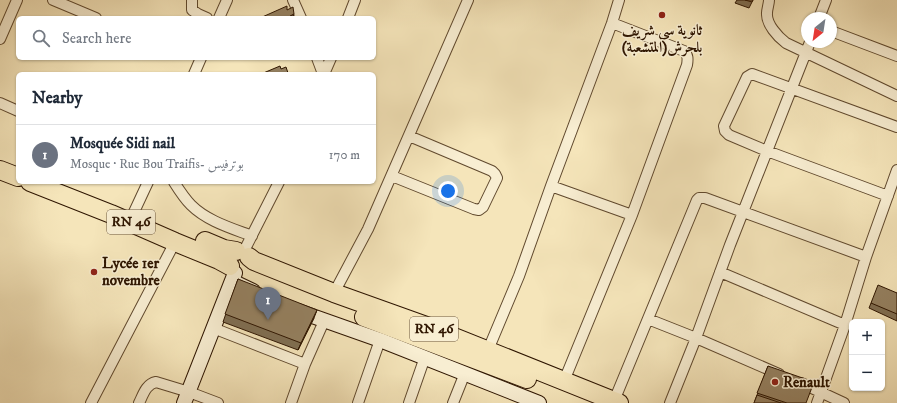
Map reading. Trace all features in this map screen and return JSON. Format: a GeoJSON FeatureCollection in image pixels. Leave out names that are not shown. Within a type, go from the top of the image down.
{"type":"FeatureCollection","features":[{"type":"Feature","properties":{"kind":"highway"},"geometry":{"type":"LineString","coordinates":[[0,160],[16,165]]}},
{"type":"Feature","properties":{"kind":"highway"},"geometry":{"type":"LineString","coordinates":[[0,170],[16,176]]}},
{"type":"Feature","properties":{"kind":"highway","name":"RN 46"},"geometry":{"type":"LineString","coordinates":[[35,184],[111,214],[219,260],[254,261],[334,293],[429,327],[616,402]]}},
{"type":"Feature","properties":{"kind":"highway","name":"RN 46"},"geometry":{"type":"LineString","coordinates":[[64,184],[224,249],[240,261],[590,403]]}},
{"type":"Feature","properties":{"kind":"street"},"geometry":{"type":"LineString","coordinates":[[0,39],[17,0]]}},
{"type":"Feature","properties":{"kind":"street"},"geometry":{"type":"LineString","coordinates":[[52,0],[91,16]]}},
{"type":"Feature","properties":{"kind":"street"},"geometry":{"type":"LineString","coordinates":[[192,0],[192,10],[202,16]]}},
{"type":"Feature","properties":{"kind":"street"},"geometry":{"type":"LineString","coordinates":[[220,16],[227,0]]}},
{"type":"Feature","properties":{"kind":"street"},"geometry":{"type":"LineString","coordinates":[[293,0],[299,16]]}},
{"type":"Feature","properties":{"kind":"street"},"geometry":{"type":"LineString","coordinates":[[349,16],[355,0]]}},
{"type":"Feature","properties":{"kind":"street"},"geometry":{"type":"LineString","coordinates":[[334,293],[368,229],[468,0]]}},
{"type":"Feature","properties":{"kind":"street"},"geometry":{"type":"LineString","coordinates":[[488,350],[519,276],[612,23],[619,0]]}},
{"type":"Feature","properties":{"kind":"street"},"geometry":{"type":"LineString","coordinates":[[769,0],[766,15],[778,37],[786,43],[806,53],[897,96]]}},
{"type":"Feature","properties":{"kind":"street"},"geometry":{"type":"LineString","coordinates":[[821,12],[826,0]]}},
{"type":"Feature","properties":{"kind":"street"},"geometry":{"type":"LineString","coordinates":[[564,381],[632,215],[688,64],[687,54],[679,48],[612,23]]}},
{"type":"Feature","properties":{"kind":"street"},"geometry":{"type":"LineString","coordinates":[[837,33],[897,56]]}},
{"type":"Feature","properties":{"kind":"street"},"geometry":{"type":"LineString","coordinates":[[670,403],[808,48]]}},
{"type":"Feature","properties":{"kind":"street"},"geometry":{"type":"LineString","coordinates":[[195,72],[198,60]]}},
{"type":"Feature","properties":{"kind":"street"},"geometry":{"type":"LineString","coordinates":[[318,60],[323,72]]}},
{"type":"Feature","properties":{"kind":"street"},"geometry":{"type":"LineString","coordinates":[[325,72],[330,60]]}},
{"type":"Feature","properties":{"kind":"street"},"geometry":{"type":"LineString","coordinates":[[888,196],[729,135],[725,131],[724,126],[746,81],[752,74],[897,127]]}},
{"type":"Feature","properties":{"kind":"street"},"geometry":{"type":"LineString","coordinates":[[0,103],[16,110]]}},
{"type":"Feature","properties":{"kind":"street"},"geometry":{"type":"LineString","coordinates":[[392,176],[479,210],[483,208],[496,178],[492,171],[409,136]]}},
{"type":"Feature","properties":{"kind":"street"},"geometry":{"type":"LineString","coordinates":[[817,403],[897,170]]}},
{"type":"Feature","properties":{"kind":"street"},"geometry":{"type":"LineString","coordinates":[[134,212],[147,184]]}},
{"type":"Feature","properties":{"kind":"street"},"geometry":{"type":"LineString","coordinates":[[175,184],[191,205],[204,216],[217,222],[240,261],[264,297]]}},
{"type":"Feature","properties":{"kind":"street"},"geometry":{"type":"LineString","coordinates":[[186,397],[240,261],[276,184]]}},
{"type":"Feature","properties":{"kind":"street"},"geometry":{"type":"LineString","coordinates":[[551,186],[632,215]]}},
{"type":"Feature","properties":{"kind":"street"},"geometry":{"type":"LineString","coordinates":[[616,402],[648,319],[699,198],[705,198],[866,257]]}},
{"type":"Feature","properties":{"kind":"street"},"geometry":{"type":"LineString","coordinates":[[91,403],[175,242]]}},
{"type":"Feature","properties":{"kind":"street"},"geometry":{"type":"LineString","coordinates":[[720,272],[845,325]]}},
{"type":"Feature","properties":{"kind":"street"},"geometry":{"type":"LineString","coordinates":[[285,305],[324,321],[425,357],[539,403]]}},
{"type":"Feature","properties":{"kind":"street"},"geometry":{"type":"LineString","coordinates":[[648,319],[790,378],[844,403]]}},
{"type":"Feature","properties":{"kind":"street"},"geometry":{"type":"LineString","coordinates":[[291,403],[305,364],[324,321]]}},
{"type":"Feature","properties":{"kind":"street"},"geometry":{"type":"LineString","coordinates":[[213,328],[305,364]]}},
{"type":"Feature","properties":{"kind":"street"},"geometry":{"type":"LineString","coordinates":[[358,403],[380,340]]}},
{"type":"Feature","properties":{"kind":"street"},"geometry":{"type":"LineString","coordinates":[[409,403],[425,357]]}},
{"type":"Feature","properties":{"kind":"street"},"geometry":{"type":"LineString","coordinates":[[453,403],[465,373]]}},
{"type":"Feature","properties":{"kind":"street"},"geometry":{"type":"LineString","coordinates":[[139,403],[148,385],[156,382],[186,397],[218,403]]}},
{"type":"Feature","properties":{"kind":"building"},"geometry":{"type":"Polygon","coordinates":[[[287,6],[287,10],[293,7],[294,14],[290,16],[264,16],[287,6]]]}},
{"type":"Feature","properties":{"kind":"building"},"geometry":{"type":"Polygon","coordinates":[[[280,66],[281,69],[286,67],[288,72],[266,72],[280,66]]]}},
{"type":"Feature","properties":{"kind":"building"},"geometry":{"type":"Polygon","coordinates":[[[238,279],[317,310],[301,343],[225,314],[238,279]]]}},
{"type":"Feature","properties":{"kind":"building"},"geometry":{"type":"Polygon","coordinates":[[[878,285],[897,293],[897,314],[871,303],[878,285]]]}},
{"type":"Feature","properties":{"kind":"building","name":"Renault"},"geometry":{"type":"Polygon","coordinates":[[[768,366],[814,382],[806,403],[787,403],[757,393],[768,366]]]}},
{"type":"Feature","properties":{"kind":"building"},"geometry":{"type":"Polygon","coordinates":[[[757,395],[781,403],[754,403],[757,395]]]}},
{"type":"Feature","properties":{"kind":"place","name":"ثانوية سي شريف بلحرش(المتشعبة)"},"geometry":{"type":"Point","coordinates":[662,15]}},
{"type":"Feature","properties":{"kind":"place","name":"Lycée 1er novembre"},"geometry":{"type":"Point","coordinates":[94,272]}},
{"type":"Feature","properties":{"kind":"place","name":"Mosquée Sidi nail"},"geometry":{"type":"Point","coordinates":[268,320]}},
{"type":"Feature","properties":{"kind":"place","name":"Renault"},"geometry":{"type":"Point","coordinates":[775,382]}}]}
